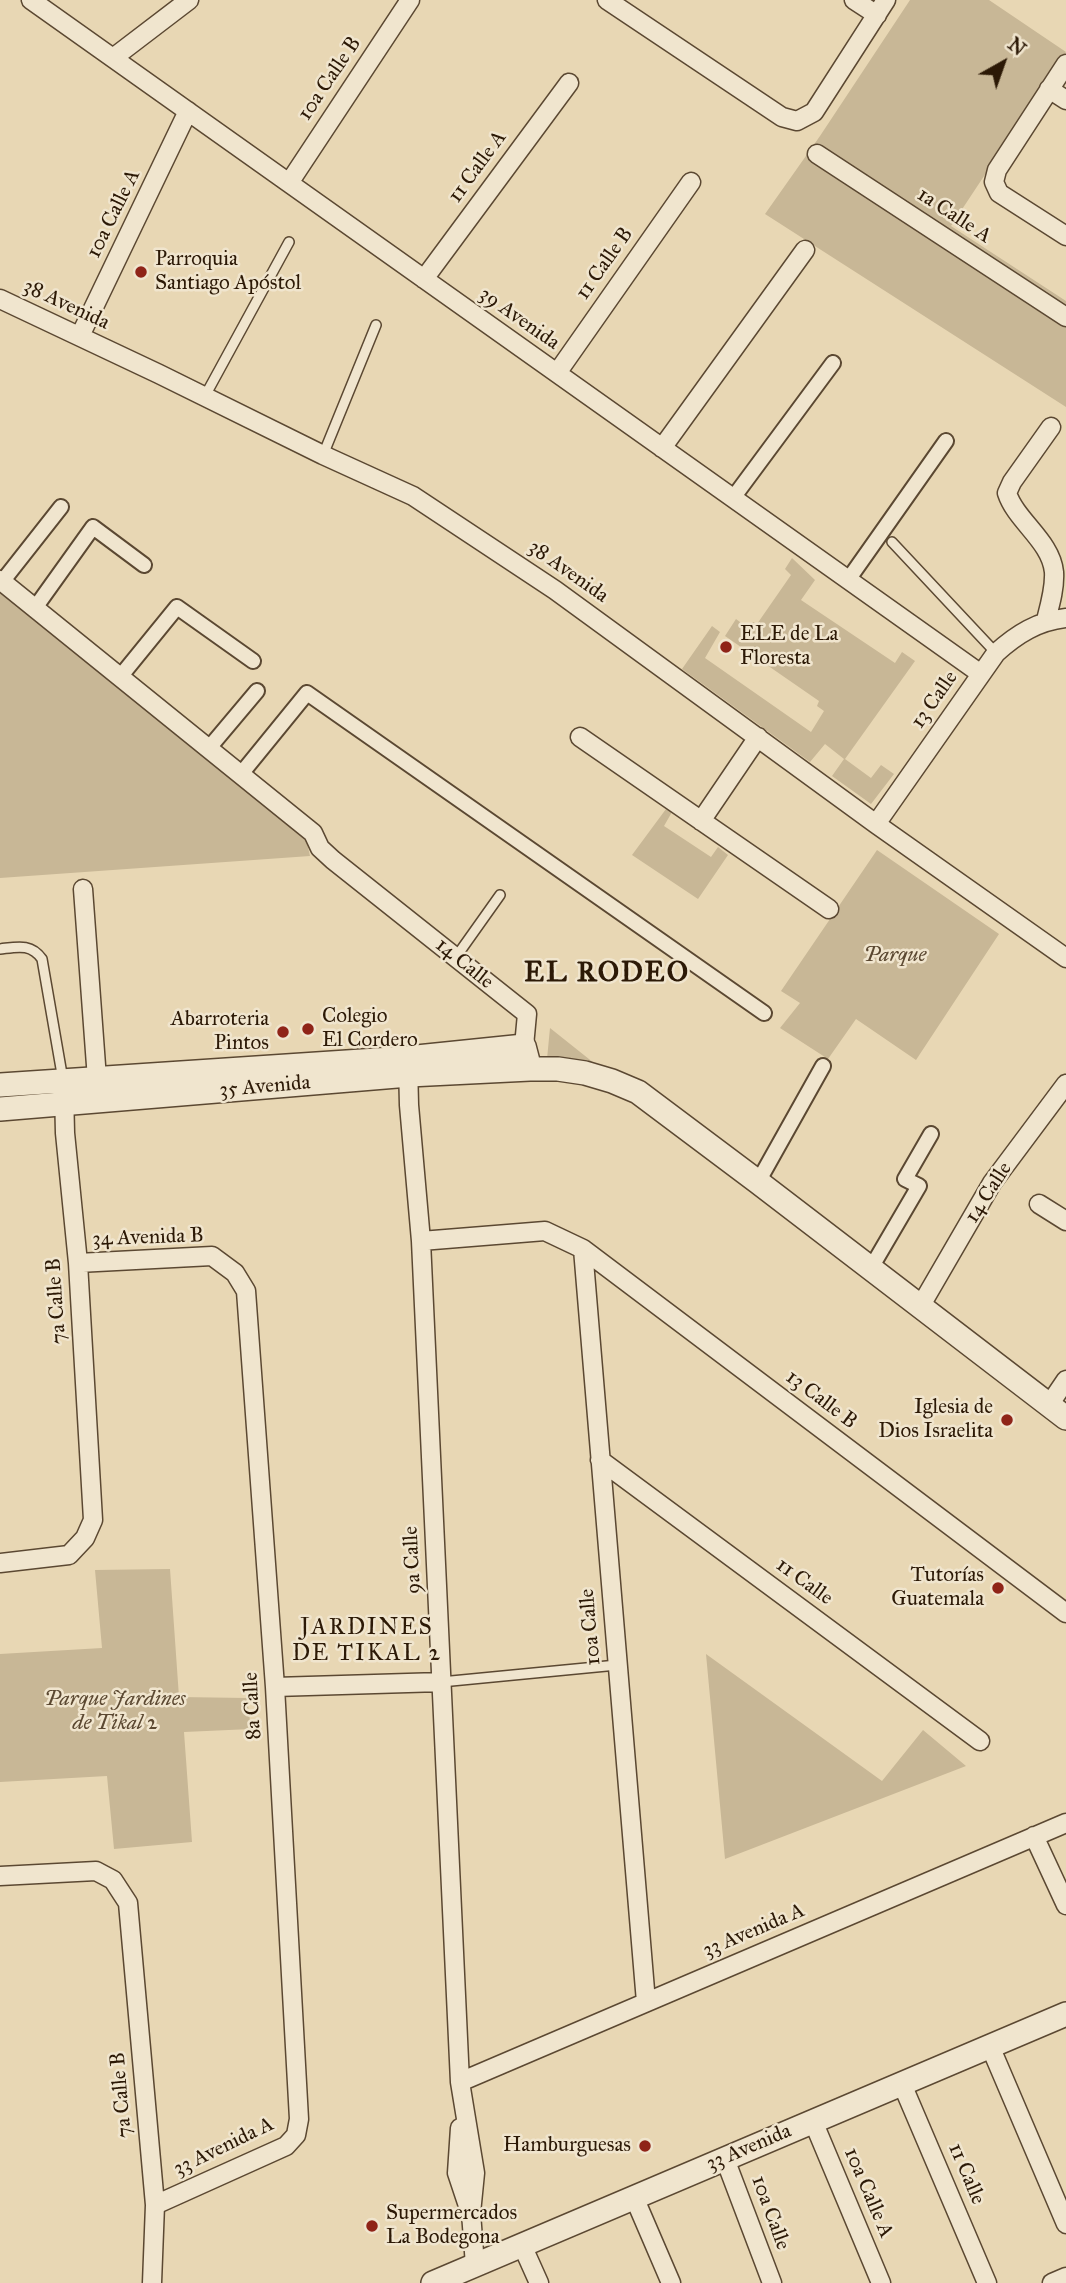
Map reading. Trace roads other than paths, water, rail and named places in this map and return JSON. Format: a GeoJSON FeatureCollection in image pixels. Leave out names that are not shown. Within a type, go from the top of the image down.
{"type":"FeatureCollection","features":[{"type":"Feature","properties":{"kind":"street","name":"39 Avenida"},"geometry":{"type":"LineString","coordinates":[[31,0],[981,674]]}},
{"type":"Feature","properties":{"kind":"street"},"geometry":{"type":"LineString","coordinates":[[113,58],[189,0]]}},
{"type":"Feature","properties":{"kind":"street","name":"10a Calle B"},"geometry":{"type":"LineString","coordinates":[[289,183],[410,0]]}},
{"type":"Feature","properties":{"kind":"street"},"geometry":{"type":"LineString","coordinates":[[607,0],[782,117],[797,121],[814,112],[881,7],[854,0]]}},
{"type":"Feature","properties":{"kind":"street"},"geometry":{"type":"LineString","coordinates":[[1066,64],[997,170],[994,182],[999,193],[1066,236]]}},
{"type":"Feature","properties":{"kind":"street","name":"11 Calle A"},"geometry":{"type":"LineString","coordinates":[[424,279],[569,83]]}},
{"type":"Feature","properties":{"kind":"street"},"geometry":{"type":"LineString","coordinates":[[1049,89],[1066,100]]}},
{"type":"Feature","properties":{"kind":"street","name":"10a Calle A"},"geometry":{"type":"LineString","coordinates":[[80,337],[188,111]]}},
{"type":"Feature","properties":{"kind":"street","name":"1a Calle A"},"geometry":{"type":"LineString","coordinates":[[817,154],[1066,317]]}},
{"type":"Feature","properties":{"kind":"street","name":"11 Calle B"},"geometry":{"type":"LineString","coordinates":[[557,373],[691,181]]}},
{"type":"Feature","properties":{"kind":"street"},"geometry":{"type":"LineString","coordinates":[[662,447],[805,250]]}},
{"type":"Feature","properties":{"kind":"street","name":"38 Avenida"},"geometry":{"type":"LineString","coordinates":[[0,299],[413,496],[555,590],[876,824],[1066,958]]}},
{"type":"Feature","properties":{"kind":"street"},"geometry":{"type":"LineString","coordinates":[[733,498],[833,363]]}},
{"type":"Feature","properties":{"kind":"street"},"geometry":{"type":"LineString","coordinates":[[1051,427],[1007,493],[1010,504],[1046,550],[1054,569],[1046,620],[1066,618]]}},
{"type":"Feature","properties":{"kind":"street"},"geometry":{"type":"LineString","coordinates":[[848,580],[946,441]]}},
{"type":"Feature","properties":{"kind":"street"},"geometry":{"type":"LineString","coordinates":[[1,581],[61,507]]}},
{"type":"Feature","properties":{"kind":"street"},"geometry":{"type":"LineString","coordinates":[[35,608],[93,527],[144,565]]}},
{"type":"Feature","properties":{"kind":"street","name":"14 Calle"},"geometry":{"type":"LineString","coordinates":[[1,581],[313,833],[320,848],[333,860],[527,1014],[524,1046],[530,1069]]}},
{"type":"Feature","properties":{"kind":"street"},"geometry":{"type":"LineString","coordinates":[[120,677],[177,607],[253,661]]}},
{"type":"Feature","properties":{"kind":"street","name":"13 Calle"},"geometry":{"type":"LineString","coordinates":[[876,824],[996,653],[1014,636],[1046,620]]}},
{"type":"Feature","properties":{"kind":"street"},"geometry":{"type":"LineString","coordinates":[[209,748],[257,691]]}},
{"type":"Feature","properties":{"kind":"street"},"geometry":{"type":"LineString","coordinates":[[241,774],[306,692],[764,1013]]}},
{"type":"Feature","properties":{"kind":"street"},"geometry":{"type":"LineString","coordinates":[[580,737],[828,909]]}},
{"type":"Feature","properties":{"kind":"street"},"geometry":{"type":"LineString","coordinates":[[701,821],[758,737]]}},
{"type":"Feature","properties":{"kind":"street"},"geometry":{"type":"LineString","coordinates":[[83,889],[97,1079]]}},
{"type":"Feature","properties":{"kind":"street","name":"35 Avenida"},"geometry":{"type":"LineString","coordinates":[[0,1109],[408,1067],[524,1046]]}},
{"type":"Feature","properties":{"kind":"street"},"geometry":{"type":"LineString","coordinates":[[758,1182],[823,1066]]}},
{"type":"Feature","properties":{"kind":"street","name":"35 Avenida"},"geometry":{"type":"LineString","coordinates":[[0,1086],[63,1080],[408,1067],[530,1069]]}},
{"type":"Feature","properties":{"kind":"street","name":"9a Calle"},"geometry":{"type":"LineString","coordinates":[[408,1067],[422,1241],[460,2082],[475,2173],[471,2213],[475,2265]]}},
{"type":"Feature","properties":{"kind":"street"},"geometry":{"type":"LineString","coordinates":[[530,1069],[585,1073],[638,1092],[1057,1412],[1066,1380]]}},
{"type":"Feature","properties":{"kind":"street","name":"7a Calle B"},"geometry":{"type":"LineString","coordinates":[[0,1563],[69,1555],[85,1538],[93,1520],[78,1263],[65,1133],[63,1080]]}},
{"type":"Feature","properties":{"kind":"street","name":"14 Calle"},"geometry":{"type":"LineString","coordinates":[[920,1307],[992,1183],[1066,1084]]}},
{"type":"Feature","properties":{"kind":"street"},"geometry":{"type":"LineString","coordinates":[[871,1268],[919,1186],[905,1179],[932,1134]]}},
{"type":"Feature","properties":{"kind":"street"},"geometry":{"type":"LineString","coordinates":[[1039,1204],[1066,1221]]}},
{"type":"Feature","properties":{"kind":"street","name":"13 Calle B"},"geometry":{"type":"LineString","coordinates":[[422,1241],[545,1231],[583,1249],[1066,1613]]}},
{"type":"Feature","properties":{"kind":"street","name":"10a Calle"},"geometry":{"type":"LineString","coordinates":[[583,1249],[646,2002]]}},
{"type":"Feature","properties":{"kind":"street","name":"34 Avenida B"},"geometry":{"type":"LineString","coordinates":[[78,1263],[212,1256],[235,1273],[246,1290]]}},
{"type":"Feature","properties":{"kind":"street","name":"8a Calle"},"geometry":{"type":"LineString","coordinates":[[246,1290],[275,1687],[299,2119]]}},
{"type":"Feature","properties":{"kind":"street","name":"11 Calle"},"geometry":{"type":"LineString","coordinates":[[600,1460],[980,1741]]}},
{"type":"Feature","properties":{"kind":"street"},"geometry":{"type":"LineString","coordinates":[[275,1687],[441,1682]]}},
{"type":"Feature","properties":{"kind":"street","name":"33 Avenida A"},"geometry":{"type":"LineString","coordinates":[[460,2082],[1066,1823]]}},
{"type":"Feature","properties":{"kind":"street"},"geometry":{"type":"LineString","coordinates":[[1034,1836],[1066,1905]]}},
{"type":"Feature","properties":{"kind":"street","name":"7a Calle B"},"geometry":{"type":"LineString","coordinates":[[0,1876],[96,1871],[113,1880],[128,1903],[155,2205],[152,2283]]}},
{"type":"Feature","properties":{"kind":"street","name":"33 Avenida"},"geometry":{"type":"LineString","coordinates":[[446,2281],[475,2265],[1066,2014]]}},
{"type":"Feature","properties":{"kind":"street"},"geometry":{"type":"LineString","coordinates":[[990,2046],[1066,2224]]}},
{"type":"Feature","properties":{"kind":"street","name":"11 Calle"},"geometry":{"type":"LineString","coordinates":[[902,2084],[987,2283]]}},
{"type":"Feature","properties":{"kind":"street","name":"33 Avenida A"},"geometry":{"type":"LineString","coordinates":[[155,2205],[286,2146],[296,2135],[299,2119]]}},
{"type":"Feature","properties":{"kind":"street","name":"10a Calle A"},"geometry":{"type":"LineString","coordinates":[[813,2121],[881,2283]]}},
{"type":"Feature","properties":{"kind":"street","name":"10a Calle"},"geometry":{"type":"LineString","coordinates":[[725,2159],[772,2283]]}},
{"type":"Feature","properties":{"kind":"street"},"geometry":{"type":"LineString","coordinates":[[634,2197],[671,2283]]}},
{"type":"Feature","properties":{"kind":"street"},"geometry":{"type":"LineString","coordinates":[[522,2245],[539,2283]]}},
{"type":"Feature","properties":{"kind":"street"},"geometry":{"type":"LineString","coordinates":[[1052,2283],[1066,2277]]}},
{"type":"Feature","properties":{"kind":"lane"},"geometry":{"type":"LineString","coordinates":[[205,396],[289,242]]}},
{"type":"Feature","properties":{"kind":"lane"},"geometry":{"type":"LineString","coordinates":[[323,455],[376,324]]}},
{"type":"Feature","properties":{"kind":"lane"},"geometry":{"type":"LineString","coordinates":[[892,542],[996,653]]}},
{"type":"Feature","properties":{"kind":"lane"},"geometry":{"type":"LineString","coordinates":[[456,957],[500,895]]}},
{"type":"Feature","properties":{"kind":"lane"},"geometry":{"type":"LineString","coordinates":[[0,949],[25,946],[35,950],[41,959],[63,1080]]}},
{"type":"Feature","properties":{"kind":"lane"},"geometry":{"type":"LineString","coordinates":[[441,1682],[617,1665]]}},
{"type":"Feature","properties":{"kind":"place","name":"Parroquia Santiago Apóstol"},"geometry":{"type":"Point","coordinates":[141,272]}},
{"type":"Feature","properties":{"kind":"place","name":"ELE de La Floresta"},"geometry":{"type":"Point","coordinates":[726,647]}},
{"type":"Feature","properties":{"kind":"place","name":"Colegio El Cordero"},"geometry":{"type":"Point","coordinates":[308,1029]}},
{"type":"Feature","properties":{"kind":"place","name":"Abarroteria Pintos"},"geometry":{"type":"Point","coordinates":[283,1032]}},
{"type":"Feature","properties":{"kind":"place","name":"Iglesia de Dios Israelita"},"geometry":{"type":"Point","coordinates":[1007,1420]}},
{"type":"Feature","properties":{"kind":"place","name":"Tutorías Guatemala"},"geometry":{"type":"Point","coordinates":[998,1588]}},
{"type":"Feature","properties":{"kind":"place","name":"Hamburguesas"},"geometry":{"type":"Point","coordinates":[645,2146]}},
{"type":"Feature","properties":{"kind":"place","name":"Supermercados La Bodegona"},"geometry":{"type":"Point","coordinates":[372,2226]}},
{"type":"Feature","properties":{"kind":"district","name":"EL RODEO"},"geometry":{"type":"Point","coordinates":[607,974]}},
{"type":"Feature","properties":{"kind":"district","name":"JARDINES DE TIKAL 2"},"geometry":{"type":"Point","coordinates":[367,1641]}},
{"type":"Feature","properties":{"kind":"park label","name":"Parque"},"geometry":{"type":"Point","coordinates":[895,956]}},
{"type":"Feature","properties":{"kind":"park label","name":"Parque Jardines de Tikal 2"},"geometry":{"type":"Point","coordinates":[115,1712]}}]}
